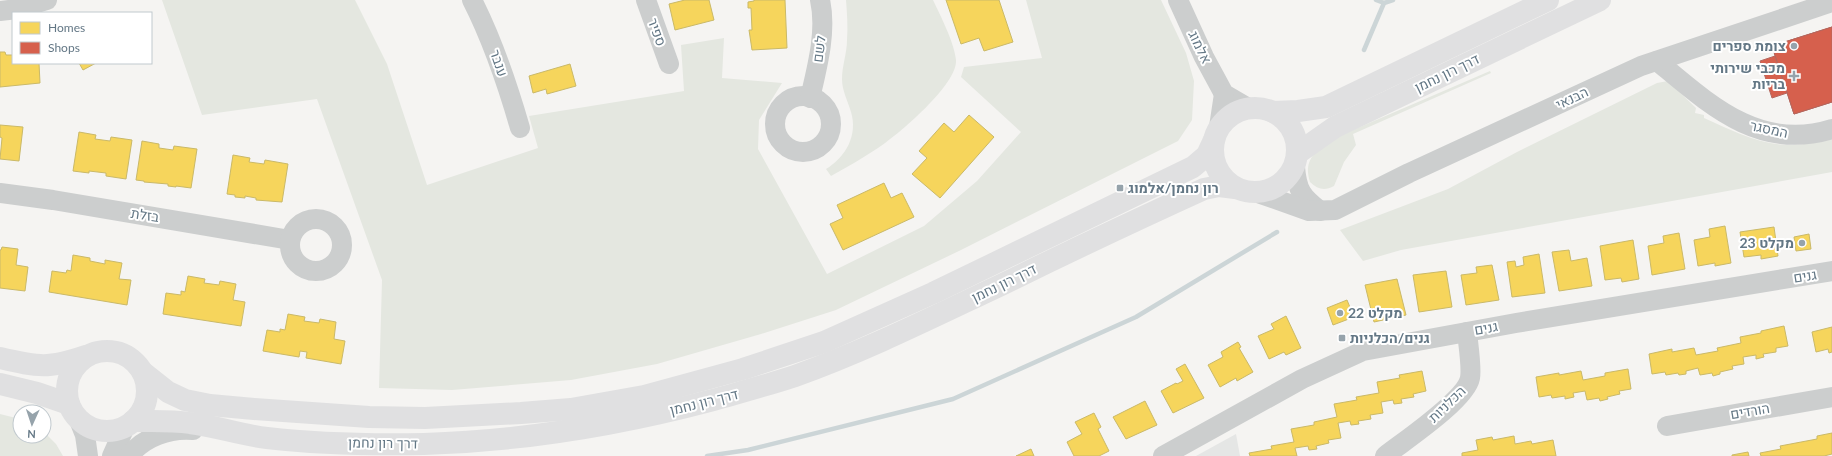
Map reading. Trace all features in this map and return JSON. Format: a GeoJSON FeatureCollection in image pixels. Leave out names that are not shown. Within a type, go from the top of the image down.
{"type":"FeatureCollection","features":[{"type":"Feature","properties":{"kind":"main road","name":"דרך רון נחמן"},"geometry":{"type":"LineString","coordinates":[[1273,112],[1298,111],[1326,107],[1548,0]]}},
{"type":"Feature","properties":{"kind":"main road","name":"דרך רון נחמן"},"geometry":{"type":"LineString","coordinates":[[1296,160],[1335,127],[1600,0]]}},
{"type":"Feature","properties":{"kind":"main road"},"geometry":{"type":"LineString","coordinates":[[1248,108],[1260,108],[1273,112],[1284,119],[1292,128],[1297,140],[1296,160],[1288,177],[1280,185],[1269,191],[1258,193],[1246,192],[1235,188],[1227,182],[1216,167],[1212,149],[1217,134],[1235,112],[1248,108]]}},
{"type":"Feature","properties":{"kind":"main road","name":"דרך רון נחמן"},"geometry":{"type":"LineString","coordinates":[[144,373],[168,392],[185,400],[210,405],[369,417],[425,418],[521,413],[571,409],[644,396],[786,356],[870,322],[1193,167],[1207,155],[1217,134]]}},
{"type":"Feature","properties":{"kind":"main road","name":"דרך רון נחמן"},"geometry":{"type":"LineString","coordinates":[[129,424],[159,421],[192,423],[228,432],[266,438],[331,442],[425,444],[481,441],[582,429],[665,412],[750,390],[793,377],[832,362],[942,313],[1105,234],[1204,189],[1219,186],[1235,188]]}},
{"type":"Feature","properties":{"kind":"main road"},"geometry":{"type":"LineString","coordinates":[[0,358],[32,366],[46,366],[66,363],[98,351],[112,350],[125,354],[136,362],[144,373],[147,383],[147,399],[141,414],[129,424],[113,431],[101,430],[89,427],[74,412],[37,393],[0,384]]}},
{"type":"Feature","properties":{"kind":"main road"},"geometry":{"type":"LineString","coordinates":[[74,412],[67,390],[68,380],[72,371],[86,356]]}},
{"type":"Feature","properties":{"kind":"street"},"geometry":{"type":"LineString","coordinates":[[0,11],[17,9],[47,0]]}},
{"type":"Feature","properties":{"kind":"street","name":"ענבר"},"geometry":{"type":"LineString","coordinates":[[472,0],[487,29],[501,64],[520,128]]}},
{"type":"Feature","properties":{"kind":"street","name":"ספיר"},"geometry":{"type":"LineString","coordinates":[[646,0],[669,64]]}},
{"type":"Feature","properties":{"kind":"street","name":"לשם"},"geometry":{"type":"LineString","coordinates":[[810,98],[818,65],[822,38],[820,0]]}},
{"type":"Feature","properties":{"kind":"street","name":"אלמוג"},"geometry":{"type":"LineString","coordinates":[[1178,0],[1204,57],[1224,94]]}},
{"type":"Feature","properties":{"kind":"street","name":"הבנאי"},"geometry":{"type":"LineString","coordinates":[[1258,193],[1309,211],[1335,210],[1408,173],[1626,72],[1684,51],[1832,2]]}},
{"type":"Feature","properties":{"kind":"street"},"geometry":{"type":"LineString","coordinates":[[1684,51],[1693,90]]}},
{"type":"Feature","properties":{"kind":"street","name":"המסגר"},"geometry":{"type":"LineString","coordinates":[[1657,61],[1718,109],[1748,126],[1787,135],[1820,133],[1832,129]]}},
{"type":"Feature","properties":{"kind":"street"},"geometry":{"type":"LineString","coordinates":[[1217,134],[1224,94],[1248,108]]}},
{"type":"Feature","properties":{"kind":"street"},"geometry":{"type":"LineString","coordinates":[[1296,160],[1296,182],[1300,192],[1320,211]]}},
{"type":"Feature","properties":{"kind":"street","name":"בזלת"},"geometry":{"type":"LineString","coordinates":[[0,193],[46,198],[290,240]]}},
{"type":"Feature","properties":{"kind":"street","name":"גנים"},"geometry":{"type":"LineString","coordinates":[[1163,456],[1302,379],[1363,350],[1832,271]]}},
{"type":"Feature","properties":{"kind":"street","name":"הכלניות"},"geometry":{"type":"LineString","coordinates":[[1385,456],[1441,412],[1464,391],[1470,378],[1467,332]]}},
{"type":"Feature","properties":{"kind":"street","name":"הורדים"},"geometry":{"type":"LineString","coordinates":[[1667,426],[1832,397]]}},
{"type":"Feature","properties":{"kind":"street"},"geometry":{"type":"LineString","coordinates":[[74,412],[84,435],[88,456]]}},
{"type":"Feature","properties":{"kind":"street"},"geometry":{"type":"LineString","coordinates":[[112,456],[129,424]]}},
{"type":"Feature","properties":{"kind":"street"},"geometry":{"type":"LineString","coordinates":[[129,456],[134,449],[154,436],[175,430],[228,432]]}},
{"type":"Feature","properties":{"kind":"shaded area"},"geometry":{"type":"Polygon","coordinates":[[[162,0],[355,0],[387,64],[427,185],[538,148],[529,116],[684,91],[681,45],[724,38],[722,78],[782,83],[759,120],[758,149],[827,274],[924,226],[977,181],[1021,132],[961,77],[964,67],[1042,58],[1026,0],[1161,0],[1186,53],[1194,81],[1192,120],[1178,141],[961,250],[836,310],[761,334],[657,364],[571,380],[452,390],[379,388],[382,280],[317,99],[202,115],[162,0]]]}},
{"type":"Feature","properties":{"kind":"shaded area"},"geometry":{"type":"Polygon","coordinates":[[[846,0],[933,0],[950,38],[956,60],[954,70],[947,82],[937,95],[912,121],[878,148],[831,176],[826,169],[845,152],[849,145],[853,129],[851,112],[842,83],[847,35],[846,0]]]}},
{"type":"Feature","properties":{"kind":"shaded area"},"geometry":{"type":"Polygon","coordinates":[[[1490,71],[1491,73],[1353,134],[1356,145],[1344,162],[1334,186],[1328,189],[1322,189],[1316,187],[1310,182],[1308,169],[1310,160],[1325,142],[1490,71]]]}},
{"type":"Feature","properties":{"kind":"shaded area"},"geometry":{"type":"Polygon","coordinates":[[[1668,81],[1696,108],[1695,113],[1704,115],[1704,118],[1758,140],[1781,145],[1797,145],[1807,144],[1832,137],[1832,172],[1401,250],[1363,261],[1340,230],[1448,189],[1517,152],[1657,83],[1668,81]]]}},
{"type":"Feature","properties":{"kind":"shaded area"},"geometry":{"type":"Polygon","coordinates":[[[0,414],[12,417],[12,444],[52,444],[52,440],[63,456],[0,456],[0,414]]]}},
{"type":"Feature","properties":{"kind":"shaded area"},"geometry":{"type":"Polygon","coordinates":[[[1236,434],[1240,456],[1196,456],[1236,434]]]}},
{"type":"Feature","properties":{"kind":"building: Homes"},"geometry":{"type":"Polygon","coordinates":[[[685,0],[709,0],[714,20],[675,30],[669,4],[685,0]]]}},
{"type":"Feature","properties":{"kind":"building: Homes"},"geometry":{"type":"Polygon","coordinates":[[[754,0],[785,0],[787,48],[752,50],[749,30],[752,30],[751,8],[748,8],[748,2],[754,0]]]}},
{"type":"Feature","properties":{"kind":"building: Homes"},"geometry":{"type":"Polygon","coordinates":[[[946,0],[999,0],[1013,42],[984,51],[979,38],[961,44],[946,0]]]}},
{"type":"Feature","properties":{"kind":"building: Homes"},"geometry":{"type":"Polygon","coordinates":[[[0,52],[5,52],[6,55],[12,55],[12,64],[39,64],[40,83],[0,87],[0,52]]]}},
{"type":"Feature","properties":{"kind":"building: Homes"},"geometry":{"type":"Polygon","coordinates":[[[80,64],[94,64],[83,70],[80,64]]]}},
{"type":"Feature","properties":{"kind":"building: Homes"},"geometry":{"type":"Polygon","coordinates":[[[570,64],[576,86],[547,94],[546,89],[533,93],[529,76],[570,64]]]}},
{"type":"Feature","properties":{"kind":"building: Homes"},"geometry":{"type":"Polygon","coordinates":[[[969,115],[994,137],[940,198],[912,174],[927,158],[919,151],[944,123],[954,132],[969,115]]]}},
{"type":"Feature","properties":{"kind":"building: Homes"},"geometry":{"type":"Polygon","coordinates":[[[0,125],[23,127],[19,161],[0,159],[2,138],[0,137],[0,125]]]}},
{"type":"Feature","properties":{"kind":"building: Homes"},"geometry":{"type":"Polygon","coordinates":[[[79,132],[96,135],[95,139],[110,141],[111,137],[132,140],[126,179],[106,176],[106,173],[73,171],[79,132]]]}},
{"type":"Feature","properties":{"kind":"building: Homes"},"geometry":{"type":"Polygon","coordinates":[[[142,141],[159,144],[159,148],[173,150],[174,146],[197,149],[191,188],[168,186],[168,184],[136,180],[142,141]]]}},
{"type":"Feature","properties":{"kind":"building: Homes"},"geometry":{"type":"Polygon","coordinates":[[[233,155],[250,158],[249,162],[264,164],[265,160],[288,164],[282,202],[256,200],[256,198],[245,196],[245,198],[235,197],[235,195],[227,194],[233,155]]]}},
{"type":"Feature","properties":{"kind":"building: Homes"},"geometry":{"type":"Polygon","coordinates":[[[884,183],[891,198],[902,193],[914,217],[843,250],[830,224],[843,218],[837,205],[884,183]]]}},
{"type":"Feature","properties":{"kind":"building: Homes"},"geometry":{"type":"Polygon","coordinates":[[[1725,226],[1731,263],[1715,266],[1715,263],[1698,266],[1694,240],[1710,237],[1709,229],[1725,226]]]}},
{"type":"Feature","properties":{"kind":"building: Homes"},"geometry":{"type":"Polygon","coordinates":[[[1774,227],[1778,256],[1761,259],[1761,255],[1744,257],[1740,232],[1774,227]]]}},
{"type":"Feature","properties":{"kind":"building: Homes"},"geometry":{"type":"Polygon","coordinates":[[[1679,233],[1685,269],[1652,275],[1648,246],[1664,243],[1663,236],[1679,233]]]}},
{"type":"Feature","properties":{"kind":"building: Homes","name":"מקלט 23"},"geometry":{"type":"Polygon","coordinates":[[[1809,234],[1811,249],[1796,251],[1794,237],[1809,234]]]}},
{"type":"Feature","properties":{"kind":"building: Homes"},"geometry":{"type":"Polygon","coordinates":[[[1633,240],[1639,279],[1622,282],[1621,278],[1605,280],[1600,246],[1633,240]]]}},
{"type":"Feature","properties":{"kind":"building: Homes"},"geometry":{"type":"Polygon","coordinates":[[[2,247],[18,249],[16,265],[28,267],[25,291],[0,288],[0,250],[2,247]]]}},
{"type":"Feature","properties":{"kind":"building: Homes"},"geometry":{"type":"Polygon","coordinates":[[[1569,250],[1571,261],[1587,258],[1592,286],[1559,291],[1552,252],[1569,250]]]}},
{"type":"Feature","properties":{"kind":"building: Homes"},"geometry":{"type":"Polygon","coordinates":[[[1539,254],[1545,293],[1512,297],[1507,262],[1515,261],[1516,267],[1524,265],[1523,257],[1539,254]]]}},
{"type":"Feature","properties":{"kind":"building: Homes"},"geometry":{"type":"Polygon","coordinates":[[[73,255],[90,258],[90,261],[105,264],[105,260],[122,263],[119,279],[131,280],[127,305],[49,292],[52,271],[66,273],[67,270],[71,271],[73,255]]]}},
{"type":"Feature","properties":{"kind":"building: Homes"},"geometry":{"type":"Polygon","coordinates":[[[1492,265],[1499,300],[1466,305],[1461,275],[1477,273],[1476,267],[1492,265]]]}},
{"type":"Feature","properties":{"kind":"building: Homes"},"geometry":{"type":"Polygon","coordinates":[[[1446,271],[1452,307],[1419,312],[1413,275],[1446,271]]]}},
{"type":"Feature","properties":{"kind":"building: Homes"},"geometry":{"type":"Polygon","coordinates":[[[188,276],[205,279],[204,283],[219,285],[220,281],[236,284],[233,300],[245,302],[241,326],[163,314],[166,293],[181,295],[181,291],[185,292],[188,276]]]}},
{"type":"Feature","properties":{"kind":"building: Homes"},"geometry":{"type":"Polygon","coordinates":[[[1397,279],[1406,315],[1374,322],[1365,285],[1397,279]]]}},
{"type":"Feature","properties":{"kind":"building: Homes","name":"מקלט 22"},"geometry":{"type":"Polygon","coordinates":[[[1347,300],[1354,317],[1333,325],[1327,308],[1347,300]]]}},
{"type":"Feature","properties":{"kind":"building: Homes"},"geometry":{"type":"Polygon","coordinates":[[[288,314],[305,317],[304,321],[319,323],[320,319],[336,322],[334,339],[345,341],[341,364],[306,358],[307,352],[300,351],[299,357],[263,351],[267,330],[280,332],[280,329],[285,330],[288,314]]]}},
{"type":"Feature","properties":{"kind":"building: Homes"},"geometry":{"type":"Polygon","coordinates":[[[1286,316],[1301,348],[1286,355],[1284,352],[1269,359],[1258,336],[1274,329],[1271,324],[1286,316]]]}},
{"type":"Feature","properties":{"kind":"building: Homes"},"geometry":{"type":"Polygon","coordinates":[[[1784,326],[1788,346],[1776,348],[1776,352],[1763,354],[1764,357],[1756,359],[1756,355],[1743,357],[1744,364],[1732,366],[1733,369],[1720,372],[1720,374],[1713,376],[1712,373],[1700,375],[1698,368],[1686,371],[1686,374],[1679,375],[1678,373],[1666,375],[1665,372],[1652,374],[1649,354],[1672,349],[1672,352],[1694,348],[1696,355],[1718,351],[1717,348],[1741,343],[1740,337],[1761,333],[1761,331],[1784,326]]]}},
{"type":"Feature","properties":{"kind":"building: Homes"},"geometry":{"type":"Polygon","coordinates":[[[1832,327],[1832,352],[1829,353],[1828,349],[1816,352],[1812,332],[1832,327]]]}},
{"type":"Feature","properties":{"kind":"building: Homes"},"geometry":{"type":"Polygon","coordinates":[[[1238,342],[1241,347],[1239,348],[1253,372],[1237,381],[1236,378],[1220,387],[1208,365],[1223,357],[1221,352],[1238,342]]]}},
{"type":"Feature","properties":{"kind":"building: Homes"},"geometry":{"type":"Polygon","coordinates":[[[1185,364],[1204,398],[1173,413],[1161,391],[1183,381],[1176,369],[1185,364]]]}},
{"type":"Feature","properties":{"kind":"building: Homes"},"geometry":{"type":"Polygon","coordinates":[[[1628,369],[1631,389],[1619,391],[1620,394],[1607,397],[1608,399],[1600,401],[1599,398],[1587,400],[1585,391],[1573,393],[1574,397],[1565,399],[1565,396],[1552,398],[1551,395],[1539,397],[1536,377],[1581,371],[1583,380],[1605,376],[1605,373],[1628,369]]]}},
{"type":"Feature","properties":{"kind":"building: Homes"},"geometry":{"type":"Polygon","coordinates":[[[1422,371],[1426,391],[1413,394],[1414,397],[1401,399],[1402,403],[1394,404],[1393,400],[1381,402],[1383,413],[1370,415],[1371,419],[1358,421],[1359,424],[1351,425],[1350,421],[1338,423],[1341,438],[1328,440],[1329,443],[1316,446],[1317,449],[1309,450],[1308,446],[1295,448],[1297,456],[1250,456],[1249,453],[1272,449],[1271,446],[1294,442],[1291,429],[1314,425],[1314,422],[1337,417],[1334,404],[1357,400],[1356,397],[1379,393],[1377,382],[1400,378],[1399,375],[1422,371]]]}},
{"type":"Feature","properties":{"kind":"building: Homes"},"geometry":{"type":"Polygon","coordinates":[[[1145,401],[1157,425],[1126,439],[1113,417],[1145,401]]]}},
{"type":"Feature","properties":{"kind":"building: Homes"},"geometry":{"type":"Polygon","coordinates":[[[1094,413],[1101,427],[1098,429],[1109,451],[1099,456],[1074,456],[1067,442],[1082,434],[1075,422],[1094,413]]]}},
{"type":"Feature","properties":{"kind":"building: Homes"},"geometry":{"type":"Polygon","coordinates":[[[1832,433],[1832,454],[1824,456],[1761,456],[1760,453],[1781,449],[1780,446],[1817,439],[1817,436],[1832,433]]]}},
{"type":"Feature","properties":{"kind":"building: Homes"},"geometry":{"type":"Polygon","coordinates":[[[1514,436],[1515,444],[1531,441],[1532,444],[1553,440],[1556,456],[1462,456],[1462,453],[1478,450],[1476,440],[1492,437],[1493,440],[1514,436]]]}},
{"type":"Feature","properties":{"kind":"building: Homes"},"geometry":{"type":"Polygon","coordinates":[[[1031,449],[1034,456],[1016,456],[1031,449]]]}},
{"type":"Feature","properties":{"kind":"building: Homes"},"geometry":{"type":"Polygon","coordinates":[[[1748,452],[1749,456],[1732,456],[1732,455],[1748,452]]]}},
{"type":"Feature","properties":{"kind":"building: Shops"},"geometry":{"type":"Polygon","coordinates":[[[1832,27],[1832,102],[1794,114],[1772,46],[1832,27]]]}},
{"type":"Feature","properties":{"kind":"building: Shops"},"geometry":{"type":"Polygon","coordinates":[[[1832,27],[1832,102],[1794,114],[1772,46],[1832,27]]]}},
{"type":"Feature","properties":{"kind":"building: Shops"},"geometry":{"type":"Polygon","coordinates":[[[1775,56],[1787,93],[1772,98],[1760,61],[1775,56]]]}},
{"type":"Feature","properties":{"kind":"waterway"},"geometry":{"type":"LineString","coordinates":[[1376,0],[1384,3]]}},
{"type":"Feature","properties":{"kind":"waterway"},"geometry":{"type":"LineString","coordinates":[[1364,50],[1384,3],[1393,0]]}},
{"type":"Feature","properties":{"kind":"waterway"},"geometry":{"type":"LineString","coordinates":[[707,456],[748,450],[953,399],[1136,317],[1277,232]]}},
{"type":"Feature","properties":{"kind":"place","name":"צומת ספרים"},"geometry":{"type":"Point","coordinates":[1794,46]}},
{"type":"Feature","properties":{"kind":"place","name":"מכבי שירותי בריות"},"geometry":{"type":"Point","coordinates":[1794,76]}},
{"type":"Feature","properties":{"kind":"place","name":"רון נחמן/אלמוג"},"geometry":{"type":"Point","coordinates":[1120,188]}},
{"type":"Feature","properties":{"kind":"place","name":"מקלט 23"},"geometry":{"type":"Point","coordinates":[1802,243]}},
{"type":"Feature","properties":{"kind":"place","name":"מקלט 22"},"geometry":{"type":"Point","coordinates":[1340,313]}},
{"type":"Feature","properties":{"kind":"place","name":"גנים/הכלניות"},"geometry":{"type":"Point","coordinates":[1342,338]}}]}
